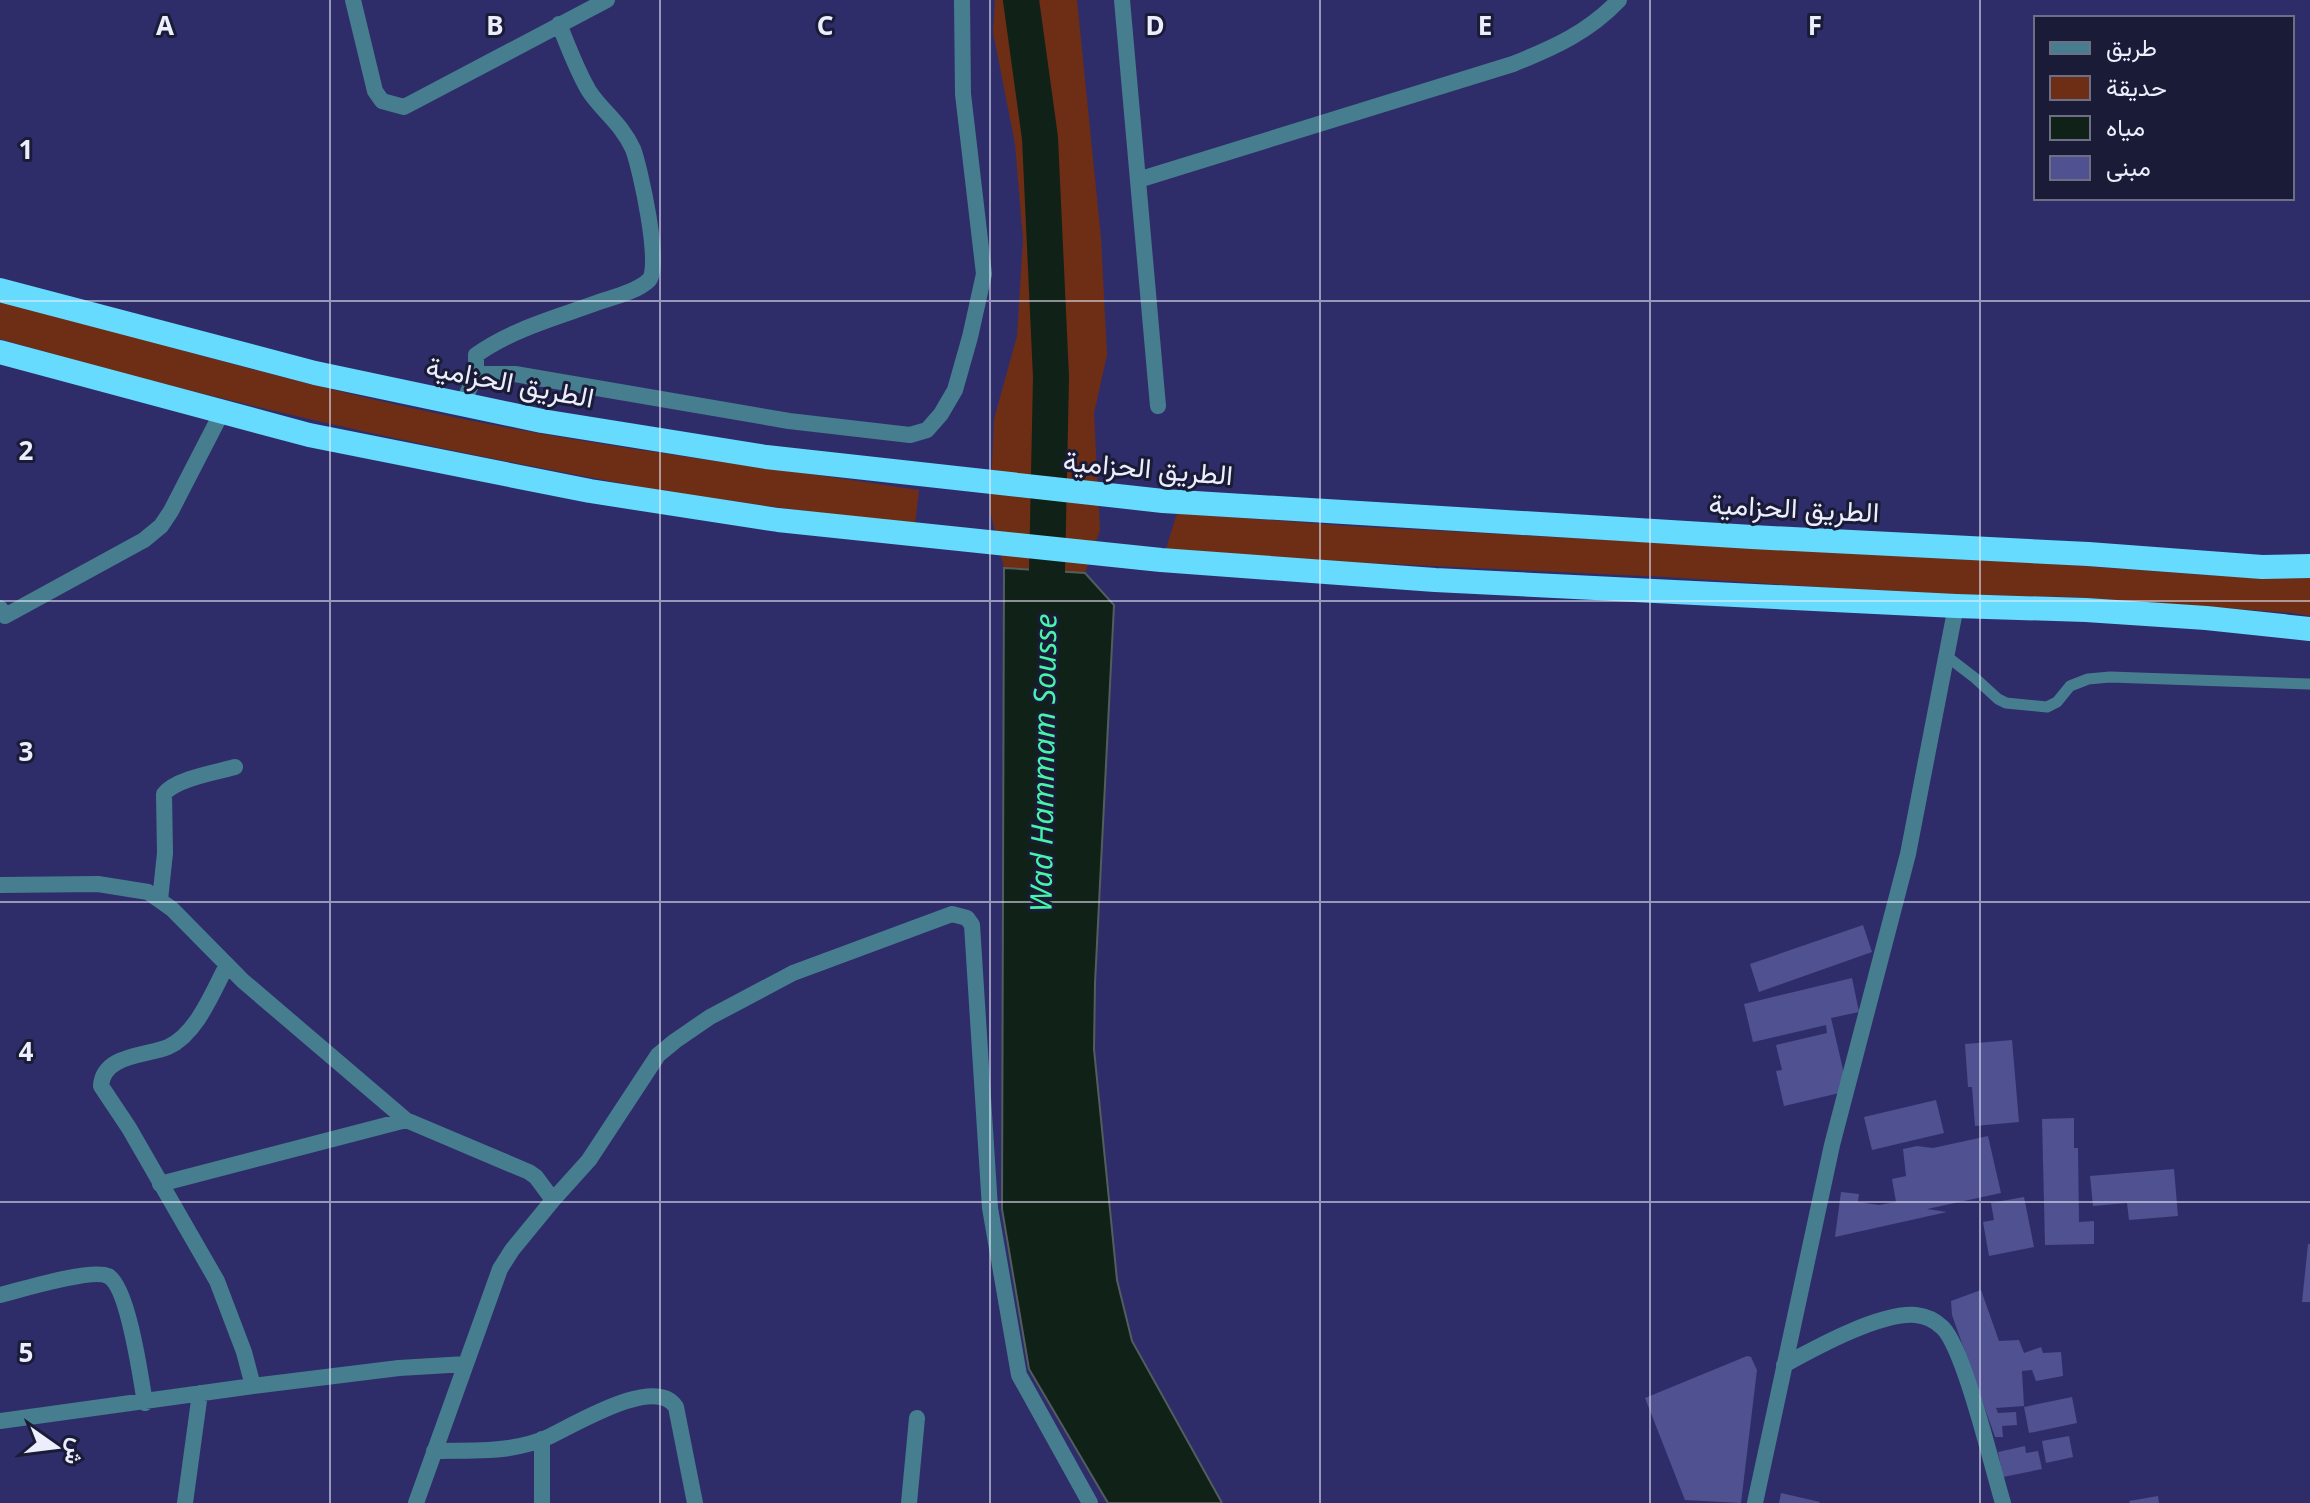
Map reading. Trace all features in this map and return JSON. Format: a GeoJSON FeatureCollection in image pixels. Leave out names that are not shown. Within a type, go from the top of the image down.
{"type":"FeatureCollection","features":[{"type":"Feature","properties":{"kind":"highway","name":"الطريق الحزامية"},"geometry":{"type":"LineString","coordinates":[[0,290],[315,373],[542,421],[751,455],[924,476],[1163,501],[1437,519],[2088,554],[2247,566],[2310,566]]}},
{"type":"Feature","properties":{"kind":"highway"},"geometry":{"type":"LineString","coordinates":[[0,352],[309,435],[590,491],[778,520],[1161,560],[1435,580],[2086,610],[2310,629]]}},
{"type":"Feature","properties":{"kind":"street"},"geometry":{"type":"LineString","coordinates":[[353,0],[375,91],[382,101],[404,107],[607,0]]}},
{"type":"Feature","properties":{"kind":"street"},"geometry":{"type":"LineString","coordinates":[[476,374],[531,376],[789,421],[872,432],[910,435],[927,430],[955,390],[984,274],[963,94],[962,0]]}},
{"type":"Feature","properties":{"kind":"street"},"geometry":{"type":"LineString","coordinates":[[1122,0],[1158,406]]}},
{"type":"Feature","properties":{"kind":"street"},"geometry":{"type":"LineString","coordinates":[[1138,180],[1513,64],[1562,45],[1603,17],[1619,0]]}},
{"type":"Feature","properties":{"kind":"street"},"geometry":{"type":"LineString","coordinates":[[463,403],[476,374],[476,355],[528,328],[622,294],[649,280],[654,272],[650,225],[633,150],[615,119],[590,92],[559,24]]}},
{"type":"Feature","properties":{"kind":"street"},"geometry":{"type":"LineString","coordinates":[[2,615],[144,540],[161,526],[222,412]]}},
{"type":"Feature","properties":{"kind":"street"},"geometry":{"type":"LineString","coordinates":[[1755,1503],[1832,1145],[1908,854],[1956,606]]}},
{"type":"Feature","properties":{"kind":"street"},"geometry":{"type":"LineString","coordinates":[[160,900],[165,853],[164,794],[168,789],[193,779],[235,767]]}},
{"type":"Feature","properties":{"kind":"street"},"geometry":{"type":"LineString","coordinates":[[0,885],[98,884],[148,892],[406,1120],[529,1172],[553,1200]]}},
{"type":"Feature","properties":{"kind":"street"},"geometry":{"type":"LineString","coordinates":[[416,1503],[500,1269],[512,1250],[589,1160],[658,1055],[710,1017],[793,973],[952,914],[967,918],[972,925],[990,1208],[1019,1375],[1090,1503]]}},
{"type":"Feature","properties":{"kind":"street"},"geometry":{"type":"LineString","coordinates":[[227,965],[207,1003],[182,1038],[167,1047],[119,1061],[101,1080],[104,1093],[129,1128],[217,1281],[244,1352],[253,1386]]}},
{"type":"Feature","properties":{"kind":"street"},"geometry":{"type":"LineString","coordinates":[[160,1184],[406,1120]]}},
{"type":"Feature","properties":{"kind":"street"},"geometry":{"type":"LineString","coordinates":[[0,1295],[64,1279],[99,1273],[108,1276],[117,1283],[128,1313],[145,1403]]}},
{"type":"Feature","properties":{"kind":"street"},"geometry":{"type":"LineString","coordinates":[[1784,1365],[1827,1342],[1888,1318],[1915,1315],[1931,1319],[1945,1330],[1962,1368],[2003,1503]]}},
{"type":"Feature","properties":{"kind":"street"},"geometry":{"type":"LineString","coordinates":[[0,1421],[399,1368],[466,1364]]}},
{"type":"Feature","properties":{"kind":"street"},"geometry":{"type":"LineString","coordinates":[[185,1503],[200,1393]]}},
{"type":"Feature","properties":{"kind":"street"},"geometry":{"type":"LineString","coordinates":[[434,1451],[508,1448],[542,1439],[632,1398],[664,1396],[672,1400],[676,1407],[695,1503]]}},
{"type":"Feature","properties":{"kind":"street"},"geometry":{"type":"LineString","coordinates":[[909,1503],[917,1418]]}},
{"type":"Feature","properties":{"kind":"street"},"geometry":{"type":"LineString","coordinates":[[542,1439],[542,1503]]}},
{"type":"Feature","properties":{"kind":"lane"},"geometry":{"type":"LineString","coordinates":[[1945,655],[1998,699],[2006,703],[2047,707],[2057,702],[2070,686],[2088,679],[2110,677],[2310,684]]}},
{"type":"Feature","properties":{"kind":"green space"},"geometry":{"type":"Polygon","coordinates":[[[995,0],[1077,0],[1101,238],[1107,355],[1094,413],[1100,530],[1085,573],[1004,568],[990,511],[994,419],[1017,336],[1023,240],[1015,144],[993,32],[995,0]]]}},
{"type":"Feature","properties":{"kind":"green space"},"geometry":{"type":"Polygon","coordinates":[[[0,300],[285,378],[458,418],[630,448],[919,490],[915,525],[723,500],[609,481],[379,435],[227,399],[0,339],[0,300]]]}},
{"type":"Feature","properties":{"kind":"green space"},"geometry":{"type":"Polygon","coordinates":[[[1177,513],[1348,526],[2204,575],[2310,577],[2310,616],[2074,597],[1924,594],[1667,577],[1327,561],[1166,549],[1177,513]]]}},
{"type":"Feature","properties":{"kind":"water"},"geometry":{"type":"Polygon","coordinates":[[[1004,568],[1085,573],[1114,605],[1094,1049],[1117,1280],[1132,1341],[1222,1503],[1108,1503],[1029,1369],[1002,1209],[1004,568]]]}},
{"type":"Feature","properties":{"kind":"building"},"geometry":{"type":"Polygon","coordinates":[[[1863,925],[1872,952],[1759,992],[1750,964],[1863,925]]]}},
{"type":"Feature","properties":{"kind":"building"},"geometry":{"type":"Polygon","coordinates":[[[1852,978],[1859,1012],[1831,1018],[1848,1091],[1784,1106],[1776,1071],[1782,1070],[1776,1045],[1827,1033],[1826,1025],[1753,1042],[1744,1004],[1852,978]]]}},
{"type":"Feature","properties":{"kind":"building"},"geometry":{"type":"Polygon","coordinates":[[[2012,1040],[2019,1122],[1975,1126],[1965,1044],[2012,1040]]]}},
{"type":"Feature","properties":{"kind":"building"},"geometry":{"type":"Polygon","coordinates":[[[1936,1100],[1944,1133],[1872,1150],[1864,1117],[1936,1100]]]}},
{"type":"Feature","properties":{"kind":"building"},"geometry":{"type":"Polygon","coordinates":[[[2074,1118],[2074,1148],[2078,1148],[2079,1222],[2094,1221],[2094,1244],[2045,1245],[2042,1119],[2074,1118]]]}},
{"type":"Feature","properties":{"kind":"building"},"geometry":{"type":"Polygon","coordinates":[[[1988,1136],[2001,1193],[1927,1209],[1947,1212],[1835,1237],[1841,1192],[1859,1194],[1858,1202],[1879,1205],[1896,1202],[1892,1179],[1906,1176],[1903,1149],[1917,1146],[1933,1148],[1988,1136]]]}},
{"type":"Feature","properties":{"kind":"building"},"geometry":{"type":"Polygon","coordinates":[[[2174,1169],[2178,1216],[2129,1220],[2127,1203],[2093,1206],[2090,1176],[2174,1169]]]}},
{"type":"Feature","properties":{"kind":"building"},"geometry":{"type":"Polygon","coordinates":[[[2024,1197],[2034,1247],[1989,1256],[1983,1222],[1994,1220],[1991,1203],[2024,1197]]]}},
{"type":"Feature","properties":{"kind":"building"},"geometry":{"type":"Polygon","coordinates":[[[2308,1244],[2310,1302],[2302,1302],[2308,1244]]]}},
{"type":"Feature","properties":{"kind":"building"},"geometry":{"type":"Polygon","coordinates":[[[1981,1290],[1999,1341],[2019,1340],[2024,1353],[2041,1347],[2043,1353],[2061,1352],[2063,1376],[2036,1381],[2032,1370],[2022,1371],[2024,1406],[1996,1408],[1998,1413],[2016,1412],[2017,1425],[2002,1426],[2003,1437],[1995,1437],[1952,1315],[1951,1301],[1981,1290]]]}},
{"type":"Feature","properties":{"kind":"building"},"geometry":{"type":"Polygon","coordinates":[[[1751,1357],[1757,1370],[1741,1503],[1685,1500],[1645,1398],[1751,1357]]]}},
{"type":"Feature","properties":{"kind":"building"},"geometry":{"type":"Polygon","coordinates":[[[2072,1397],[2077,1423],[2029,1433],[2024,1407],[2072,1397]]]}},
{"type":"Feature","properties":{"kind":"building"},"geometry":{"type":"Polygon","coordinates":[[[2069,1436],[2073,1457],[2046,1463],[2042,1441],[2069,1436]]]}},
{"type":"Feature","properties":{"kind":"building"},"geometry":{"type":"Polygon","coordinates":[[[2025,1446],[2026,1453],[2038,1451],[2042,1469],[2003,1477],[1998,1452],[2025,1446]]]}},
{"type":"Feature","properties":{"kind":"building"},"geometry":{"type":"Polygon","coordinates":[[[1781,1493],[1820,1502],[1779,1503],[1781,1493]]]}},
{"type":"Feature","properties":{"kind":"building"},"geometry":{"type":"Polygon","coordinates":[[[2158,1496],[2159,1503],[2129,1501],[2158,1496]]]}},
{"type":"Feature","properties":{"kind":"waterway","name":"Wad Hammam Sousse"},"geometry":{"type":"LineString","coordinates":[[1021,0],[1040,138],[1051,377],[1046,621]]}}]}
